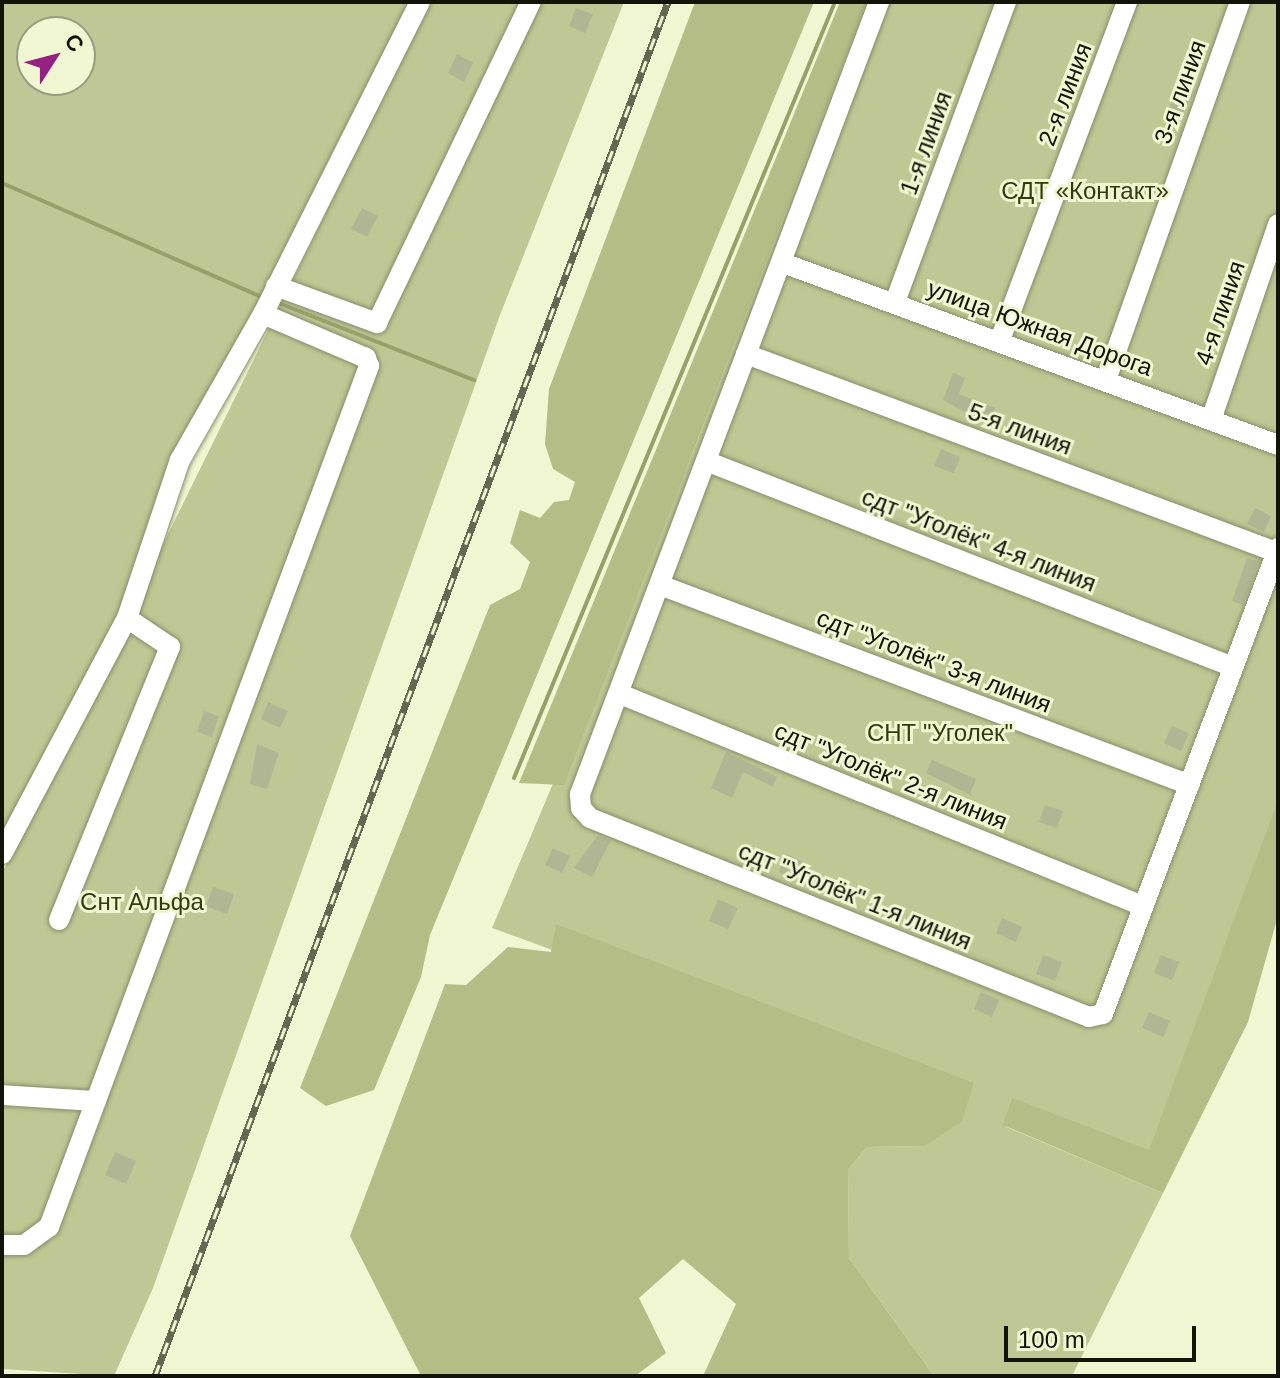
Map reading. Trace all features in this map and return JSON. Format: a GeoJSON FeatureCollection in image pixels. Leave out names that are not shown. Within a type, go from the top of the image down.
{"type":"FeatureCollection","features":[{"type":"Feature","properties":{"kind":"street"},"geometry":{"type":"LineString","coordinates":[[2,854],[127,618],[180,460],[263,314],[420,2]]}},
{"type":"Feature","properties":{"kind":"street"},"geometry":{"type":"LineString","coordinates":[[276,286],[377,323],[531,2]]}},
{"type":"Feature","properties":{"kind":"street"},"geometry":{"type":"LineString","coordinates":[[620,694],[879,2]]}},
{"type":"Feature","properties":{"kind":"street","name":"1-я линия"},"geometry":{"type":"LineString","coordinates":[[895,302],[1006,2]]}},
{"type":"Feature","properties":{"kind":"street","name":"2-я линия"},"geometry":{"type":"LineString","coordinates":[[1000,340],[1127,2]]}},
{"type":"Feature","properties":{"kind":"street","name":"3-я линия"},"geometry":{"type":"LineString","coordinates":[[1106,380],[1240,2]]}},
{"type":"Feature","properties":{"kind":"street","name":"4-я линия"},"geometry":{"type":"LineString","coordinates":[[1211,420],[1278,224]]}},
{"type":"Feature","properties":{"kind":"street","name":"улица Южная Дорога"},"geometry":{"type":"LineString","coordinates":[[783,263],[1000,340],[1278,445]]}},
{"type":"Feature","properties":{"kind":"street"},"geometry":{"type":"LineString","coordinates":[[2,1245],[24,1245],[49,1227],[369,366],[366,358],[263,314]]}},
{"type":"Feature","properties":{"kind":"street","name":"5-я линия"},"geometry":{"type":"LineString","coordinates":[[746,354],[1277,550]]}},
{"type":"Feature","properties":{"kind":"street","name":"сдт \"Уголёк\" 4-я линия"},"geometry":{"type":"LineString","coordinates":[[706,461],[1233,667]]}},
{"type":"Feature","properties":{"kind":"street"},"geometry":{"type":"LineString","coordinates":[[1143,906],[1277,550]]}},
{"type":"Feature","properties":{"kind":"street","name":"сдт \"Уголёк\" 3-я линия"},"geometry":{"type":"LineString","coordinates":[[660,585],[1190,785]]}},
{"type":"Feature","properties":{"kind":"street"},"geometry":{"type":"LineString","coordinates":[[59,920],[170,647],[127,618]]}},
{"type":"Feature","properties":{"kind":"street","name":"сдт \"Уголёк\" 1-я линия"},"geometry":{"type":"LineString","coordinates":[[620,694],[580,794],[590,818],[1089,1017],[1103,1014],[1143,906]]}},
{"type":"Feature","properties":{"kind":"street","name":"сдт \"Уголёк\" 2-я линия"},"geometry":{"type":"LineString","coordinates":[[620,694],[1143,906]]}},
{"type":"Feature","properties":{"kind":"street"},"geometry":{"type":"LineString","coordinates":[[2,1095],[96,1101]]}},
{"type":"Feature","properties":{"kind":"green space"},"geometry":{"type":"Polygon","coordinates":[[[2,2],[415,2],[250,326],[118,618],[2,839],[2,2]]]}},
{"type":"Feature","properties":{"kind":"green space","name":"Снт Альфа"},"geometry":{"type":"Polygon","coordinates":[[[429,2],[624,2],[500,315],[153,1288],[114,1376],[2,1369],[2,873],[429,2]]]}},
{"type":"Feature","properties":{"kind":"green space"},"geometry":{"type":"Polygon","coordinates":[[[695,2],[814,2],[430,935],[421,977],[374,1090],[326,1106],[300,1088],[490,605],[520,589],[530,562],[510,543],[520,510],[540,518],[554,502],[569,500],[575,482],[553,469],[545,444],[549,389],[695,2]]]}},
{"type":"Feature","properties":{"kind":"green space"},"geometry":{"type":"Polygon","coordinates":[[[840,2],[867,2],[564,785],[519,783],[840,2]]]}},
{"type":"Feature","properties":{"kind":"green space","name":"СНТ \"Уголек\""},"geometry":{"type":"Polygon","coordinates":[[[867,2],[1278,2],[1278,853],[1155,1171],[1004,1126],[1163,1193],[1072,1376],[934,1376],[849,1258],[848,1170],[867,1147],[925,1146],[968,1102],[492,928],[691,457],[867,2]]]}},
{"type":"Feature","properties":{"kind":"green space"},"geometry":{"type":"Polygon","coordinates":[[[1278,800],[1278,916],[1248,1022],[1163,1193],[1003,1125],[1012,1098],[1149,1150],[1278,800]]]}},
{"type":"Feature","properties":{"kind":"green space"},"geometry":{"type":"Polygon","coordinates":[[[556,924],[974,1083],[962,1121],[925,1146],[867,1147],[848,1170],[849,1258],[934,1376],[703,1376],[736,1304],[683,1259],[639,1298],[666,1353],[635,1376],[421,1376],[350,1236],[445,984],[466,985],[508,947],[551,952],[556,924]]]}},
{"type":"Feature","properties":{"kind":"building"},"geometry":{"type":"Polygon","coordinates":[[[576,8],[593,14],[585,33],[569,26],[576,8]]]}},
{"type":"Feature","properties":{"kind":"building"},"geometry":{"type":"Polygon","coordinates":[[[457,54],[473,63],[464,82],[448,73],[457,54]]]}},
{"type":"Feature","properties":{"kind":"building"},"geometry":{"type":"Polygon","coordinates":[[[1181,83],[1195,91],[1176,126],[1163,121],[1181,83]]]}},
{"type":"Feature","properties":{"kind":"building"},"geometry":{"type":"Polygon","coordinates":[[[362,208],[378,216],[367,237],[351,229],[362,208]]]}},
{"type":"Feature","properties":{"kind":"building"},"geometry":{"type":"Polygon","coordinates":[[[953,373],[965,378],[959,394],[995,408],[988,425],[943,400],[953,373]]]}},
{"type":"Feature","properties":{"kind":"building"},"geometry":{"type":"Polygon","coordinates":[[[941,449],[960,457],[954,473],[934,466],[941,449]]]}},
{"type":"Feature","properties":{"kind":"building"},"geometry":{"type":"Polygon","coordinates":[[[1255,508],[1271,516],[1264,532],[1247,524],[1255,508]]]}},
{"type":"Feature","properties":{"kind":"building"},"geometry":{"type":"Polygon","coordinates":[[[1247,558],[1259,561],[1243,605],[1232,601],[1247,558]]]}},
{"type":"Feature","properties":{"kind":"building"},"geometry":{"type":"Polygon","coordinates":[[[268,702],[288,711],[280,728],[261,719],[268,702]]]}},
{"type":"Feature","properties":{"kind":"building"},"geometry":{"type":"Polygon","coordinates":[[[204,711],[219,716],[212,737],[197,732],[204,711]]]}},
{"type":"Feature","properties":{"kind":"building"},"geometry":{"type":"Polygon","coordinates":[[[1172,726],[1189,733],[1181,751],[1164,743],[1172,726]]]}},
{"type":"Feature","properties":{"kind":"building"},"geometry":{"type":"Polygon","coordinates":[[[257,744],[279,753],[267,789],[250,784],[257,744]]]}},
{"type":"Feature","properties":{"kind":"building"},"geometry":{"type":"Polygon","coordinates":[[[726,752],[777,777],[773,787],[743,772],[732,798],[711,788],[726,752]]]}},
{"type":"Feature","properties":{"kind":"building"},"geometry":{"type":"Polygon","coordinates":[[[932,760],[976,779],[970,795],[926,773],[932,760]]]}},
{"type":"Feature","properties":{"kind":"building"},"geometry":{"type":"Polygon","coordinates":[[[1045,805],[1063,811],[1057,828],[1039,822],[1045,805]]]}},
{"type":"Feature","properties":{"kind":"building"},"geometry":{"type":"Polygon","coordinates":[[[597,836],[611,840],[592,877],[574,868],[597,836]]]}},
{"type":"Feature","properties":{"kind":"building"},"geometry":{"type":"Polygon","coordinates":[[[553,848],[570,856],[562,873],[545,865],[553,848]]]}},
{"type":"Feature","properties":{"kind":"building"},"geometry":{"type":"Polygon","coordinates":[[[787,854],[803,862],[795,879],[779,872],[787,854]]]}},
{"type":"Feature","properties":{"kind":"building"},"geometry":{"type":"Polygon","coordinates":[[[213,887],[234,894],[227,914],[206,906],[213,887]]]}},
{"type":"Feature","properties":{"kind":"building"},"geometry":{"type":"Polygon","coordinates":[[[718,899],[738,908],[728,929],[709,921],[718,899]]]}},
{"type":"Feature","properties":{"kind":"building"},"geometry":{"type":"Polygon","coordinates":[[[1002,918],[1022,927],[1016,942],[996,933],[1002,918]]]}},
{"type":"Feature","properties":{"kind":"building"},"geometry":{"type":"Polygon","coordinates":[[[1043,955],[1062,962],[1055,981],[1036,974],[1043,955]]]}},
{"type":"Feature","properties":{"kind":"building"},"geometry":{"type":"Polygon","coordinates":[[[1161,955],[1179,962],[1172,980],[1154,973],[1161,955]]]}},
{"type":"Feature","properties":{"kind":"building"},"geometry":{"type":"Polygon","coordinates":[[[981,992],[999,1000],[992,1017],[974,1009],[981,992]]]}},
{"type":"Feature","properties":{"kind":"building"},"geometry":{"type":"Polygon","coordinates":[[[1149,1012],[1170,1021],[1163,1037],[1142,1028],[1149,1012]]]}},
{"type":"Feature","properties":{"kind":"building"},"geometry":{"type":"Polygon","coordinates":[[[115,1152],[136,1161],[126,1184],[105,1175],[115,1152]]]}},
{"type":"Feature","properties":{"kind":"waterway"},"geometry":{"type":"LineString","coordinates":[[514,778],[835,2]]}},
{"type":"Feature","properties":{"kind":"waterway"},"geometry":{"type":"LineString","coordinates":[[2,183],[264,298]]}},
{"type":"Feature","properties":{"kind":"waterway"},"geometry":{"type":"LineString","coordinates":[[276,302],[474,380]]}},
{"type":"Feature","properties":{"kind":"railway"},"geometry":{"type":"LineString","coordinates":[[155,1376],[668,2]]}},
{"type":"Feature","properties":{"kind":"park label","name":"СДТ «Контакт»"},"geometry":{"type":"Point","coordinates":[1085,191]}}]}
